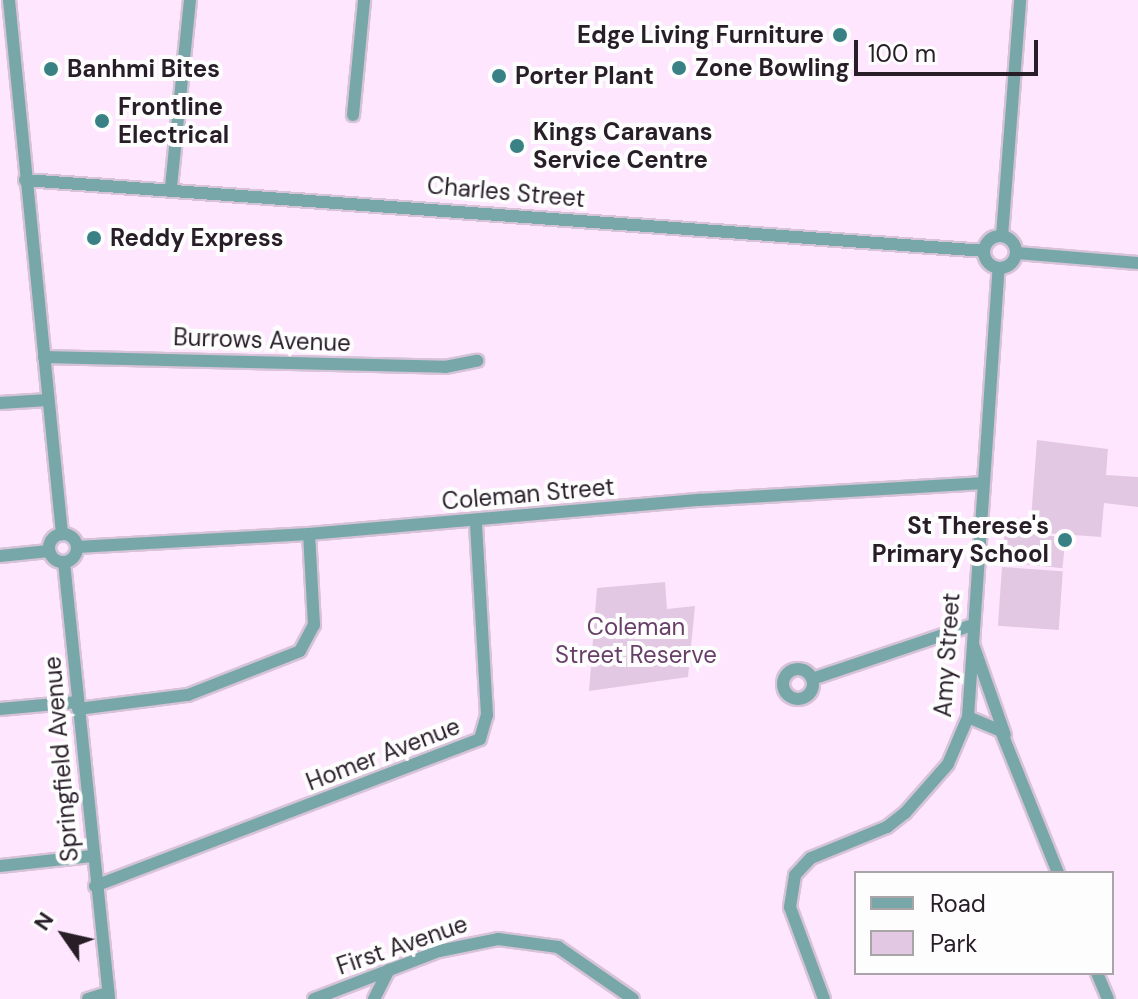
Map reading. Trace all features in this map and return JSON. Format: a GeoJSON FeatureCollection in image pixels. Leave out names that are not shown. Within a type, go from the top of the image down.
{"type":"FeatureCollection","features":[{"type":"Feature","properties":{"kind":"street"},"geometry":{"type":"LineString","coordinates":[[0,556],[49,551],[64,562],[72,559],[77,547],[62,534],[6,28],[9,0]]}},
{"type":"Feature","properties":{"kind":"street"},"geometry":{"type":"LineString","coordinates":[[171,187],[190,0]]}},
{"type":"Feature","properties":{"kind":"street"},"geometry":{"type":"LineString","coordinates":[[353,115],[364,0]]}},
{"type":"Feature","properties":{"kind":"street"},"geometry":{"type":"LineString","coordinates":[[1002,236],[1020,0]]}},
{"type":"Feature","properties":{"kind":"street","name":"Charles Street"},"geometry":{"type":"LineString","coordinates":[[25,180],[171,187],[984,251]]}},
{"type":"Feature","properties":{"kind":"street"},"geometry":{"type":"LineString","coordinates":[[1002,236],[1011,240],[1017,253],[1013,262],[999,268],[990,265],[984,251],[992,238],[1002,236]]}},
{"type":"Feature","properties":{"kind":"street"},"geometry":{"type":"LineString","coordinates":[[1017,253],[1138,263]]}},
{"type":"Feature","properties":{"kind":"street","name":"Amy Street"},"geometry":{"type":"LineString","coordinates":[[824,999],[790,907],[795,875],[811,858],[887,827],[905,813],[948,764],[968,717],[999,268]]}},
{"type":"Feature","properties":{"kind":"street","name":"Burrows Avenue"},"geometry":{"type":"LineString","coordinates":[[44,357],[445,367],[477,361]]}},
{"type":"Feature","properties":{"kind":"street"},"geometry":{"type":"LineString","coordinates":[[0,403],[48,400]]}},
{"type":"Feature","properties":{"kind":"street","name":"Coleman Street"},"geometry":{"type":"LineString","coordinates":[[77,547],[309,534],[476,522],[700,500],[982,483]]}},
{"type":"Feature","properties":{"kind":"street","name":"Homer Avenue"},"geometry":{"type":"LineString","coordinates":[[95,886],[480,739],[487,715],[476,522]]}},
{"type":"Feature","properties":{"kind":"street"},"geometry":{"type":"LineString","coordinates":[[49,551],[52,539],[62,534]]}},
{"type":"Feature","properties":{"kind":"street"},"geometry":{"type":"LineString","coordinates":[[0,709],[188,695],[300,651],[314,625],[309,534]]}},
{"type":"Feature","properties":{"kind":"street","name":"Springfield Avenue"},"geometry":{"type":"LineString","coordinates":[[64,562],[108,996]]}},
{"type":"Feature","properties":{"kind":"street"},"geometry":{"type":"LineString","coordinates":[[812,679],[972,625]]}},
{"type":"Feature","properties":{"kind":"street"},"geometry":{"type":"LineString","coordinates":[[971,641],[1057,871]]}},
{"type":"Feature","properties":{"kind":"street"},"geometry":{"type":"LineString","coordinates":[[968,717],[993,723],[1006,739]]}},
{"type":"Feature","properties":{"kind":"street"},"geometry":{"type":"LineString","coordinates":[[0,866],[92,856]]}},
{"type":"Feature","properties":{"kind":"street","name":"First Avenue"},"geometry":{"type":"LineString","coordinates":[[314,999],[389,970],[480,941],[530,940],[570,953],[633,999]]}},
{"type":"Feature","properties":{"kind":"street"},"geometry":{"type":"LineString","coordinates":[[374,999],[389,970]]}},
{"type":"Feature","properties":{"kind":"street"},"geometry":{"type":"LineString","coordinates":[[1098,975],[1108,999]]}},
{"type":"Feature","properties":{"kind":"street"},"geometry":{"type":"LineString","coordinates":[[88,999],[108,996]]}},
{"type":"Feature","properties":{"kind":"green space"},"geometry":{"type":"Polygon","coordinates":[[[1037,440],[1108,449],[1106,475],[1138,477],[1138,507],[1104,503],[1101,537],[1030,532],[1037,440]]]}},
{"type":"Feature","properties":{"kind":"green space"},"geometry":{"type":"Polygon","coordinates":[[[1005,531],[1066,537],[1062,568],[1002,562],[1005,531]]]}},
{"type":"Feature","properties":{"kind":"green space"},"geometry":{"type":"Polygon","coordinates":[[[1002,567],[1063,571],[1059,630],[998,626],[1002,567]]]}},
{"type":"Feature","properties":{"kind":"green space","name":"Coleman Street Reserve"},"geometry":{"type":"Polygon","coordinates":[[[665,582],[667,609],[695,606],[688,677],[589,691],[597,588],[665,582]]]}},
{"type":"Feature","properties":{"kind":"place","name":"Edge Living Furniture"},"geometry":{"type":"Point","coordinates":[840,35]}},
{"type":"Feature","properties":{"kind":"place","name":"Zone Bowling"},"geometry":{"type":"Point","coordinates":[679,68]}},
{"type":"Feature","properties":{"kind":"place","name":"Banhmi Bites"},"geometry":{"type":"Point","coordinates":[51,69]}},
{"type":"Feature","properties":{"kind":"place","name":"Porter Plant"},"geometry":{"type":"Point","coordinates":[499,76]}},
{"type":"Feature","properties":{"kind":"place","name":"Frontline Electrical"},"geometry":{"type":"Point","coordinates":[102,121]}},
{"type":"Feature","properties":{"kind":"place","name":"Kings Caravans Service Centre"},"geometry":{"type":"Point","coordinates":[517,146]}},
{"type":"Feature","properties":{"kind":"place","name":"Reddy Express"},"geometry":{"type":"Point","coordinates":[94,238]}},
{"type":"Feature","properties":{"kind":"place","name":"St Therese's Primary School"},"geometry":{"type":"Point","coordinates":[1065,540]}}]}
